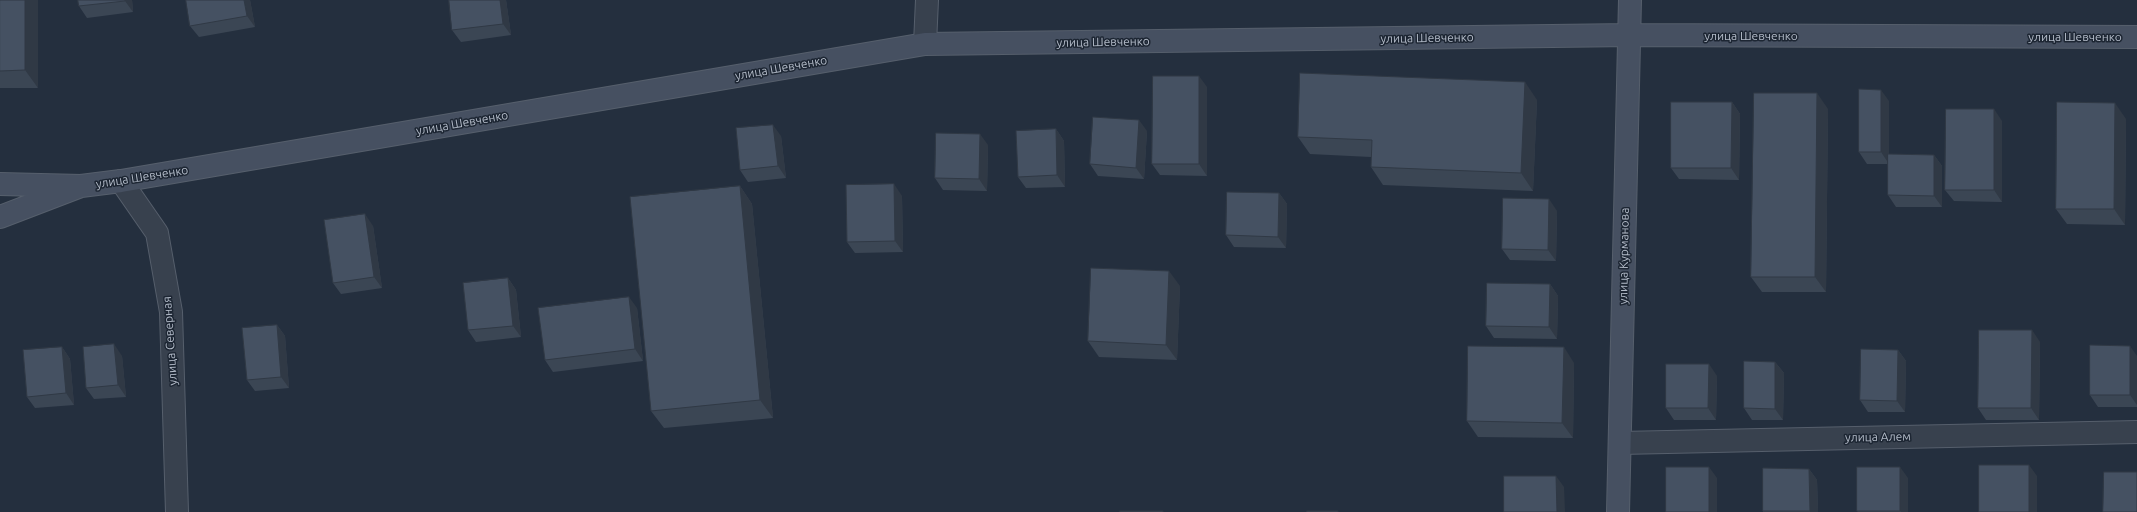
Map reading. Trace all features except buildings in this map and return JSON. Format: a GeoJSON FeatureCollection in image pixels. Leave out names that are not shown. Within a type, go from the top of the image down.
{"type":"FeatureCollection","features":[{"type":"Feature","properties":{"kind":"street"},"geometry":{"type":"LineString","coordinates":[[925,44],[927,0]]}},
{"type":"Feature","properties":{"kind":"street","name":"улица Курманова"},"geometry":{"type":"LineString","coordinates":[[1618,512],[1630,0]]}},
{"type":"Feature","properties":{"kind":"street","name":"улица Шевченко"},"geometry":{"type":"LineString","coordinates":[[81,186],[121,182],[925,44],[1630,35],[2137,37]]}},
{"type":"Feature","properties":{"kind":"street","name":"улица Северная"},"geometry":{"type":"LineString","coordinates":[[121,182],[157,233],[171,312],[177,512]]}},
{"type":"Feature","properties":{"kind":"street"},"geometry":{"type":"LineString","coordinates":[[0,184],[81,186]]}},
{"type":"Feature","properties":{"kind":"street"},"geometry":{"type":"LineString","coordinates":[[0,217],[81,186]]}},
{"type":"Feature","properties":{"kind":"street","name":"улица Алем"},"geometry":{"type":"LineString","coordinates":[[1620,442],[2137,432]]}}]}
